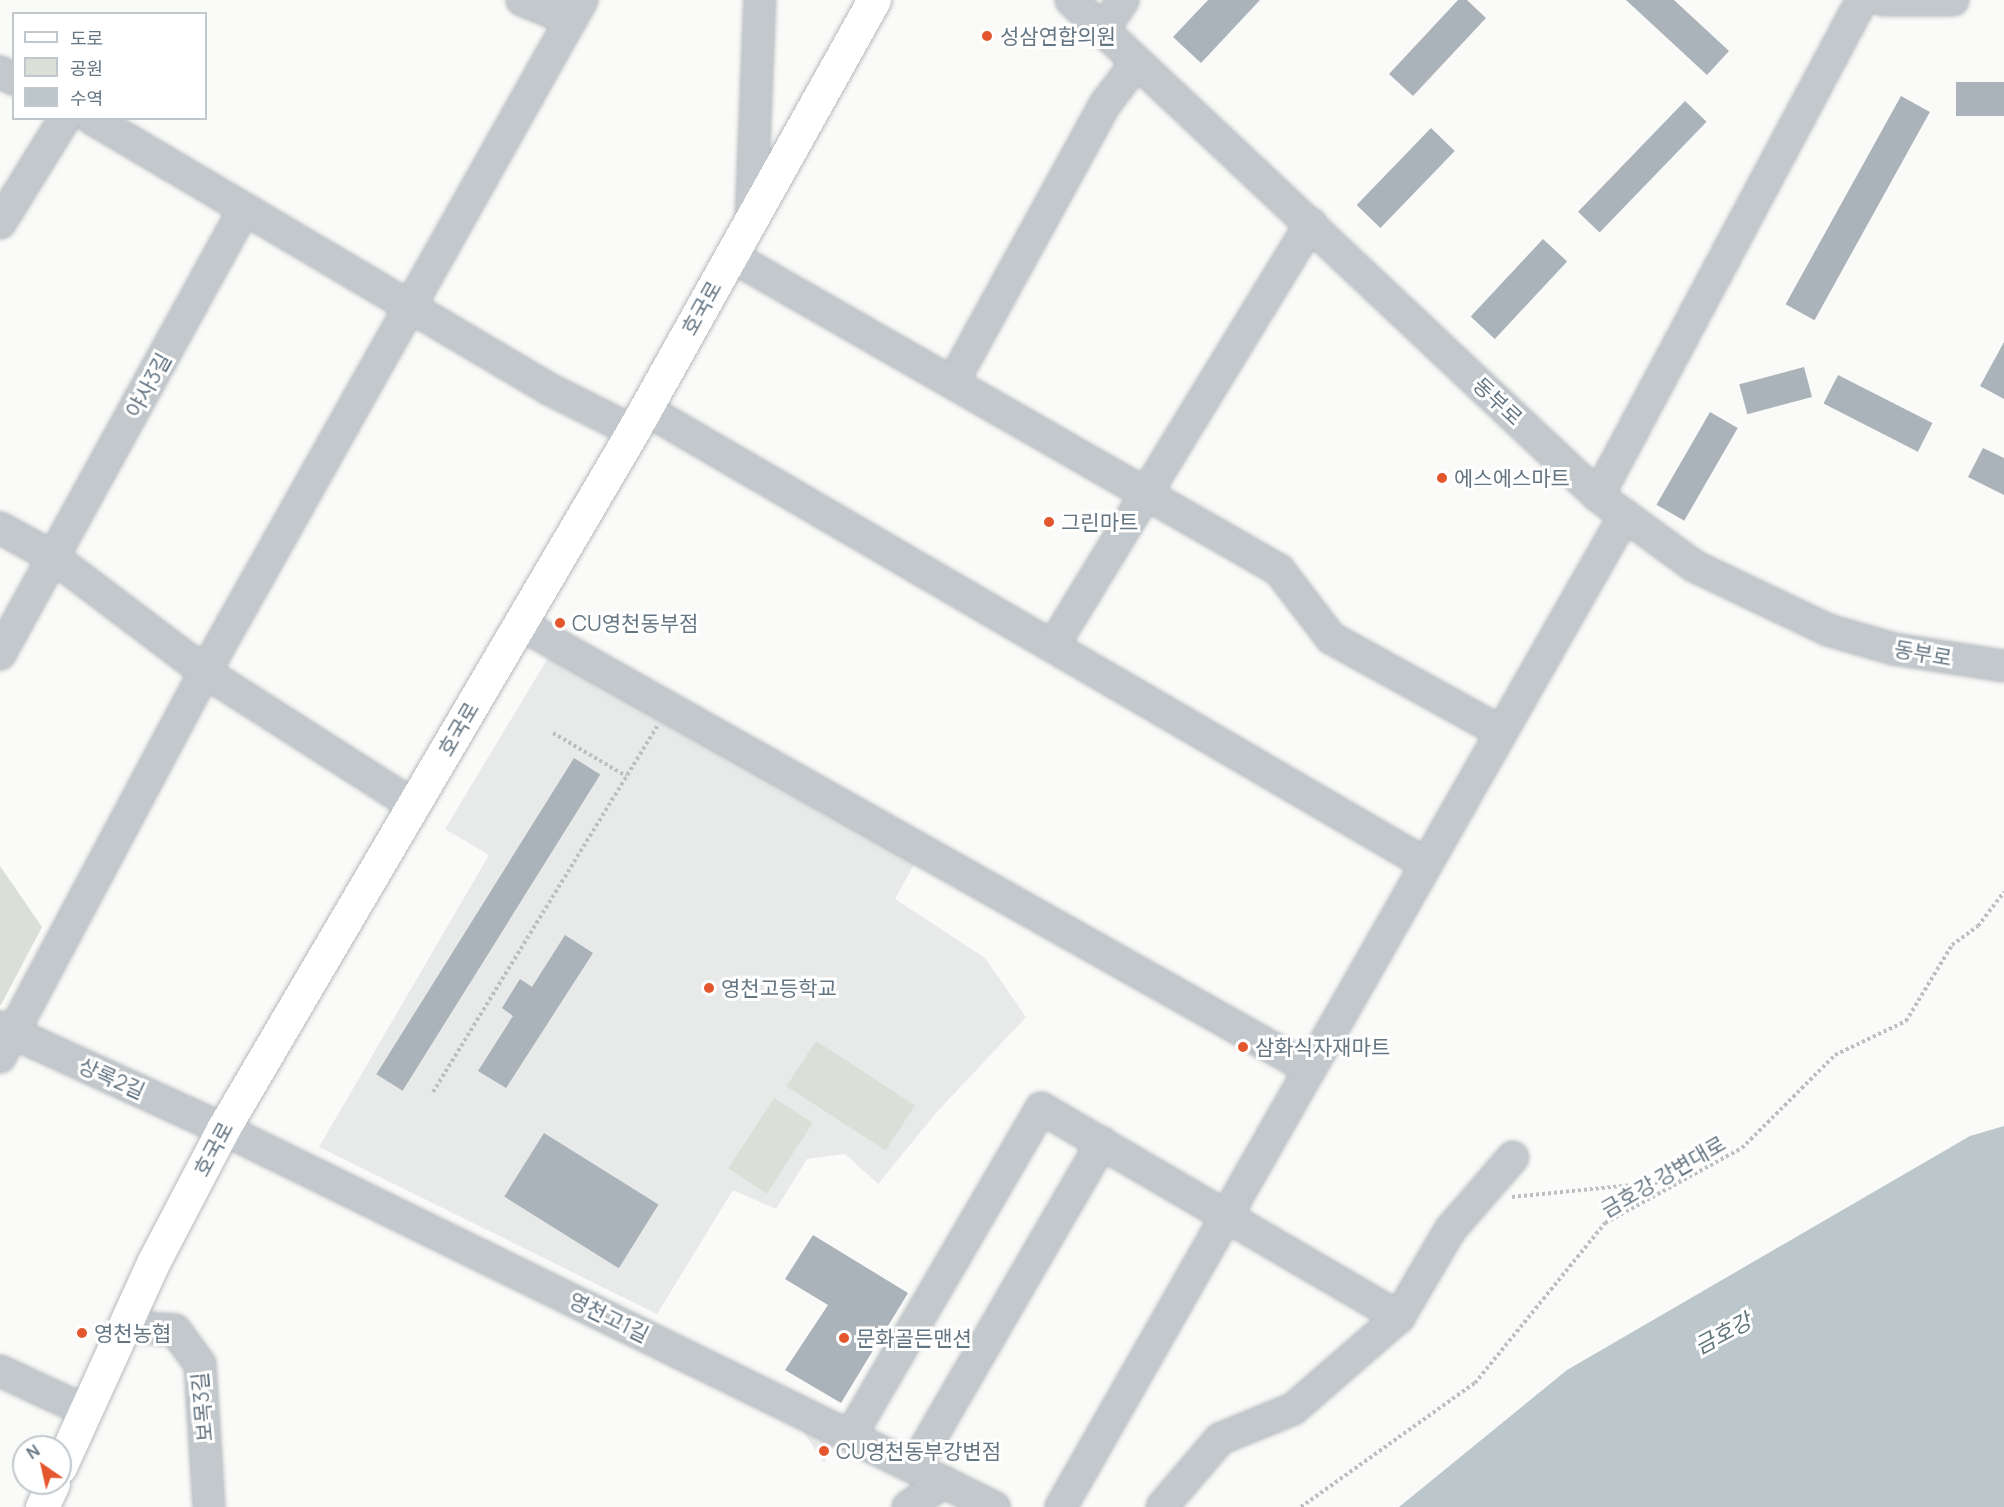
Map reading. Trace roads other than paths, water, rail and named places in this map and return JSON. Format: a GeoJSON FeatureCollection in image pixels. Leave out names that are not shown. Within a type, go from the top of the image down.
{"type":"FeatureCollection","features":[{"type":"Feature","properties":{"kind":"main road","name":"호국로"},"geometry":{"type":"LineString","coordinates":[[72,1441],[124,1326],[224,1129],[639,420],[874,0]]}},
{"type":"Feature","properties":{"kind":"street"},"geometry":{"type":"LineString","coordinates":[[4,1039],[205,672],[411,310],[577,10],[522,0]]}},
{"type":"Feature","properties":{"kind":"street"},"geometry":{"type":"LineString","coordinates":[[751,220],[760,0]]}},
{"type":"Feature","properties":{"kind":"street","name":"동부로"},"geometry":{"type":"LineString","coordinates":[[1071,0],[1598,496],[1694,566],[1827,630],[1894,649],[2004,666]]}},
{"type":"Feature","properties":{"kind":"street"},"geometry":{"type":"LineString","coordinates":[[1103,30],[1122,0]]}},
{"type":"Feature","properties":{"kind":"street"},"geometry":{"type":"LineString","coordinates":[[1598,496],[1862,0]]}},
{"type":"Feature","properties":{"kind":"street"},"geometry":{"type":"LineString","coordinates":[[1883,0],[1941,0]]}},
{"type":"Feature","properties":{"kind":"street"},"geometry":{"type":"LineString","coordinates":[[953,381],[1106,104],[1137,62]]}},
{"type":"Feature","properties":{"kind":"street"},"geometry":{"type":"LineString","coordinates":[[0,223],[64,120]]}},
{"type":"Feature","properties":{"kind":"street"},"geometry":{"type":"LineString","coordinates":[[94,120],[242,213],[411,310],[639,420],[1053,646],[1426,864]]}},
{"type":"Feature","properties":{"kind":"street","name":"야사3길"},"geometry":{"type":"LineString","coordinates":[[0,654],[242,213]]}},
{"type":"Feature","properties":{"kind":"street"},"geometry":{"type":"LineString","coordinates":[[1053,646],[1311,224]]}},
{"type":"Feature","properties":{"kind":"street"},"geometry":{"type":"LineString","coordinates":[[730,256],[1148,491],[1278,570],[1331,638],[1501,732]]}},
{"type":"Feature","properties":{"kind":"street"},"geometry":{"type":"LineString","coordinates":[[1061,1507],[1624,515]]}},
{"type":"Feature","properties":{"kind":"street"},"geometry":{"type":"LineString","coordinates":[[0,528],[53,556],[205,672],[413,805]]}},
{"type":"Feature","properties":{"kind":"street"},"geometry":{"type":"LineString","coordinates":[[520,624],[1310,1069]]}},
{"type":"Feature","properties":{"kind":"street","name":"상록2길"},"geometry":{"type":"LineString","coordinates":[[4,1039],[224,1129]]}},
{"type":"Feature","properties":{"kind":"street"},"geometry":{"type":"LineString","coordinates":[[851,1435],[1041,1108],[1227,1214],[1399,1317]]}},
{"type":"Feature","properties":{"kind":"street","name":"영천고1길"},"geometry":{"type":"LineString","coordinates":[[224,1129],[994,1507]]}},
{"type":"Feature","properties":{"kind":"street"},"geometry":{"type":"LineString","coordinates":[[914,1467],[1102,1143]]}},
{"type":"Feature","properties":{"kind":"street"},"geometry":{"type":"LineString","coordinates":[[1162,1507],[1220,1439],[1293,1409],[1399,1317],[1450,1230],[1514,1157]]}},
{"type":"Feature","properties":{"kind":"street","name":"보목3길"},"geometry":{"type":"LineString","coordinates":[[124,1326],[175,1330],[200,1364],[209,1507]]}},
{"type":"Feature","properties":{"kind":"street"},"geometry":{"type":"LineString","coordinates":[[0,1371],[86,1411]]}},
{"type":"Feature","properties":{"kind":"street"},"geometry":{"type":"LineString","coordinates":[[908,1507],[944,1482]]}},
{"type":"Feature","properties":{"kind":"water","name":"금호강"},"geometry":{"type":"Polygon","coordinates":[[[2004,1126],[2004,1507],[1399,1507],[1567,1370],[1970,1136],[2004,1126]]]}},
{"type":"Feature","properties":{"kind":"place","name":"성삼연합의원"},"geometry":{"type":"Point","coordinates":[987,36]}},
{"type":"Feature","properties":{"kind":"place","name":"에스에스마트"},"geometry":{"type":"Point","coordinates":[1442,478]}},
{"type":"Feature","properties":{"kind":"place","name":"그린마트"},"geometry":{"type":"Point","coordinates":[1049,522]}},
{"type":"Feature","properties":{"kind":"place","name":"CU영천동부점"},"geometry":{"type":"Point","coordinates":[560,623]}},
{"type":"Feature","properties":{"kind":"place","name":"영천고등학교"},"geometry":{"type":"Point","coordinates":[709,988]}},
{"type":"Feature","properties":{"kind":"place","name":"삼화식자재마트"},"geometry":{"type":"Point","coordinates":[1243,1047]}},
{"type":"Feature","properties":{"kind":"place","name":"영천농협"},"geometry":{"type":"Point","coordinates":[82,1333]}},
{"type":"Feature","properties":{"kind":"place","name":"문화골든맨션"},"geometry":{"type":"Point","coordinates":[844,1338]}},
{"type":"Feature","properties":{"kind":"place","name":"CU영천동부강변점"},"geometry":{"type":"Point","coordinates":[824,1451]}}]}
